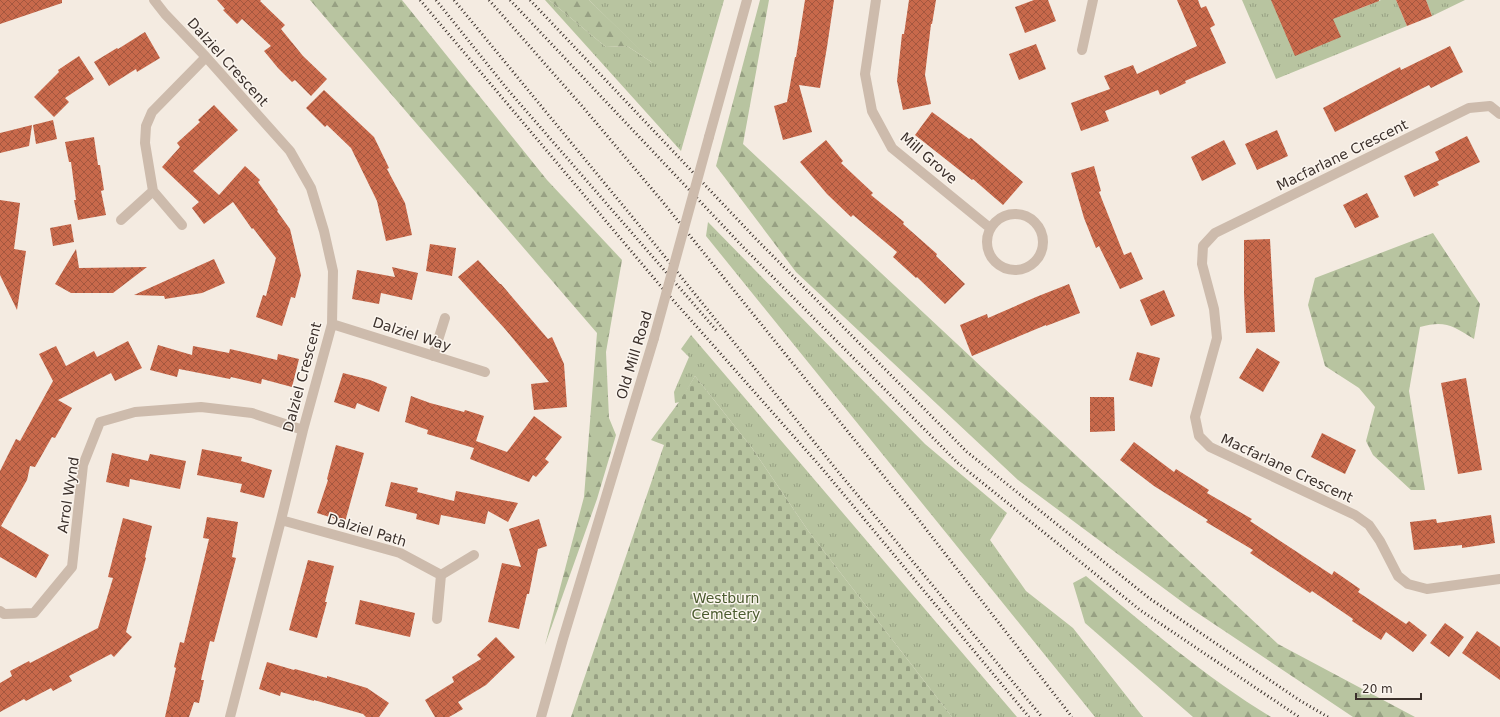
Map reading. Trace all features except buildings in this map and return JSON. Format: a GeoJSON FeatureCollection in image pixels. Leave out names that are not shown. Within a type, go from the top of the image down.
{"type":"FeatureCollection","features":[{"type":"Feature","properties":{"kind":"street","name":"Dalziel Crescent"},"geometry":{"type":"LineString","coordinates":[[154,0],[290,151],[311,188],[324,231],[333,271],[332,324],[303,430],[230,717]]}},
{"type":"Feature","properties":{"kind":"street","name":"Old Mill Road"},"geometry":{"type":"LineString","coordinates":[[541,717],[569,617],[654,338],[747,0]]}},
{"type":"Feature","properties":{"kind":"street","name":"Mill Grove"},"geometry":{"type":"LineString","coordinates":[[876,0],[865,74],[872,111],[892,148],[990,228]]}},
{"type":"Feature","properties":{"kind":"street"},"geometry":{"type":"LineString","coordinates":[[1082,50],[1093,0]]}},
{"type":"Feature","properties":{"kind":"street"},"geometry":{"type":"LineString","coordinates":[[182,225],[153,191],[145,143],[146,126],[152,112],[206,58]]}},
{"type":"Feature","properties":{"kind":"street","name":"Macfarlane Crescent"},"geometry":{"type":"LineString","coordinates":[[1500,114],[1490,106],[1469,108],[1215,233],[1203,246],[1202,264],[1214,309],[1218,338],[1195,417],[1199,436],[1210,447],[1355,515],[1368,525],[1380,541],[1398,576],[1408,584],[1427,589],[1500,579]]}},
{"type":"Feature","properties":{"kind":"street"},"geometry":{"type":"LineString","coordinates":[[121,220],[153,191]]}},
{"type":"Feature","properties":{"kind":"street"},"geometry":{"type":"LineString","coordinates":[[1007,214],[1018,214],[1029,218],[1037,225],[1042,235],[1043,245],[1039,256],[1032,264],[1022,269],[1011,270],[1001,266],[992,259],[988,249],[987,238],[990,228],[1007,214]]}},
{"type":"Feature","properties":{"kind":"street"},"geometry":{"type":"LineString","coordinates":[[433,356],[445,318]]}},
{"type":"Feature","properties":{"kind":"street","name":"Dalziel Way"},"geometry":{"type":"LineString","coordinates":[[332,324],[484,372]]}},
{"type":"Feature","properties":{"kind":"street","name":"Arrol Wynd"},"geometry":{"type":"LineString","coordinates":[[0,611],[4,614],[34,613],[72,566],[83,465],[100,422],[135,412],[201,406],[252,413],[303,430]]}},
{"type":"Feature","properties":{"kind":"street","name":"Dalziel Path"},"geometry":{"type":"LineString","coordinates":[[281,520],[400,553],[441,575]]}},
{"type":"Feature","properties":{"kind":"street"},"geometry":{"type":"LineString","coordinates":[[438,619],[441,575],[474,555]]}},
{"type":"Feature","properties":{"kind":"green space"},"geometry":{"type":"Polygon","coordinates":[[[310,0],[402,0],[547,180],[622,260],[606,352],[609,418],[616,435],[597,499],[545,645],[584,497],[597,333],[310,0]]]}},
{"type":"Feature","properties":{"kind":"green space"},"geometry":{"type":"Polygon","coordinates":[[[545,0],[549,0],[606,47],[627,46],[653,63],[589,0],[724,0],[681,151],[545,0]]]}},
{"type":"Feature","properties":{"kind":"green space"},"geometry":{"type":"Polygon","coordinates":[[[549,0],[589,0],[656,65],[627,46],[606,47],[549,0]]]}},
{"type":"Feature","properties":{"kind":"green space"},"geometry":{"type":"Polygon","coordinates":[[[760,0],[769,0],[743,144],[1278,644],[1415,717],[1353,717],[1193,610],[1018,480],[796,272],[716,166],[760,0]]]}},
{"type":"Feature","properties":{"kind":"green space"},"geometry":{"type":"Polygon","coordinates":[[[1242,0],[1355,0],[1359,9],[1381,0],[1396,0],[1407,26],[1276,79],[1242,0]]]}},
{"type":"Feature","properties":{"kind":"green space"},"geometry":{"type":"Polygon","coordinates":[[[1426,0],[1465,0],[1432,16],[1426,0]]]}},
{"type":"Feature","properties":{"kind":"green space"},"geometry":{"type":"Polygon","coordinates":[[[708,222],[925,444],[1007,513],[990,540],[1026,591],[1073,628],[1143,717],[1095,717],[706,236],[708,222]]]}},
{"type":"Feature","properties":{"kind":"green space"},"geometry":{"type":"Polygon","coordinates":[[[1433,233],[1480,304],[1474,339],[1443,324],[1420,327],[1409,391],[1425,490],[1411,490],[1373,455],[1366,441],[1375,407],[1359,388],[1325,366],[1308,305],[1315,278],[1433,233]]]}},
{"type":"Feature","properties":{"kind":"green space"},"geometry":{"type":"Polygon","coordinates":[[[691,335],[1017,717],[952,717],[809,532],[752,448],[695,376],[680,402],[675,403],[674,392],[689,357],[681,349],[691,335]]]}},
{"type":"Feature","properties":{"kind":"green space","name":"Westburn Cemetery"},"geometry":{"type":"Polygon","coordinates":[[[695,376],[752,448],[809,532],[952,717],[571,717],[664,445],[651,440],[679,402],[695,376]]]}},
{"type":"Feature","properties":{"kind":"green space"},"geometry":{"type":"Polygon","coordinates":[[[1086,576],[1199,668],[1271,717],[1193,717],[1085,623],[1073,583],[1086,576]]]}},
{"type":"Feature","properties":{"kind":"railway"},"geometry":{"type":"LineString","coordinates":[[420,0],[658,283],[820,466],[1029,717]]}},
{"type":"Feature","properties":{"kind":"railway"},"geometry":{"type":"LineString","coordinates":[[436,0],[508,90],[717,331]]}},
{"type":"Feature","properties":{"kind":"railway"},"geometry":{"type":"LineString","coordinates":[[454,0],[657,247],[840,474],[1042,717]]}},
{"type":"Feature","properties":{"kind":"railway"},"geometry":{"type":"LineString","coordinates":[[489,0],[582,106],[662,201],[915,515],[1072,717]]}},
{"type":"Feature","properties":{"kind":"railway"},"geometry":{"type":"LineString","coordinates":[[510,0],[745,249],[958,463],[1140,610],[1299,717]]}},
{"type":"Feature","properties":{"kind":"railway"},"geometry":{"type":"LineString","coordinates":[[530,0],[756,239],[967,452],[1149,598],[1299,700],[1328,717]]}}]}
